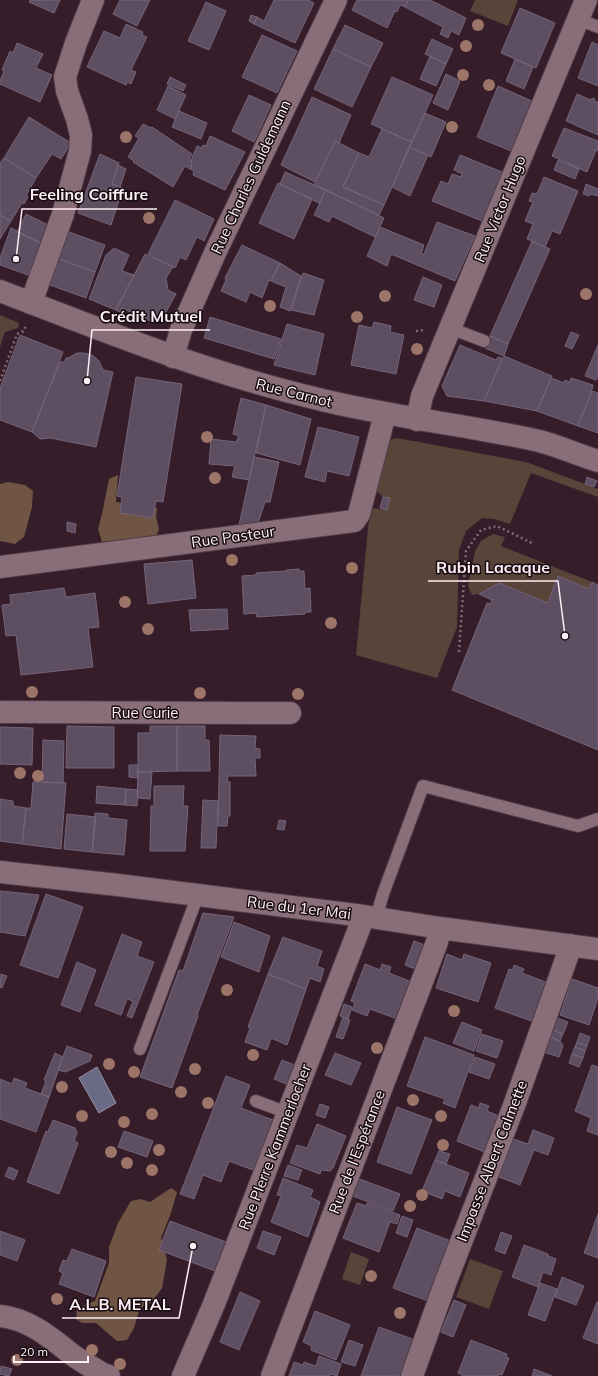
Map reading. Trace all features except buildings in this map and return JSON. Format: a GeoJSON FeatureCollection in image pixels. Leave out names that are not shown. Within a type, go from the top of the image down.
{"type":"FeatureCollection","features":[{"type":"Feature","properties":{"kind":"street"},"geometry":{"type":"LineString","coordinates":[[29,312],[63,214],[80,151],[81,135],[67,91],[65,77],[76,43],[93,0]]}},
{"type":"Feature","properties":{"kind":"street","name":"Rue Charles Guldemann"},"geometry":{"type":"LineString","coordinates":[[172,357],[181,330],[216,253],[336,0]]}},
{"type":"Feature","properties":{"kind":"street","name":"Rue Victor Hugo"},"geometry":{"type":"LineString","coordinates":[[417,420],[422,396],[582,10]]}},
{"type":"Feature","properties":{"kind":"street","name":"Rue Carnot"},"geometry":{"type":"LineString","coordinates":[[0,291],[29,312],[104,332],[172,357],[269,387],[385,414],[503,434],[540,442],[598,461]]}},
{"type":"Feature","properties":{"kind":"street","name":"Rue Pasteur"},"geometry":{"type":"LineString","coordinates":[[0,567],[354,521],[359,514],[385,414]]}},
{"type":"Feature","properties":{"kind":"street","name":"Rue Curie"},"geometry":{"type":"LineString","coordinates":[[0,712],[290,713]]}},
{"type":"Feature","properties":{"kind":"street","name":"Rue du 1er Mai"},"geometry":{"type":"LineString","coordinates":[[0,872],[370,917],[598,949]]}},
{"type":"Feature","properties":{"kind":"street","name":"Rue PIerre Kammerlocher"},"geometry":{"type":"LineString","coordinates":[[183,1376],[214,1304],[288,1113],[370,917]]}},
{"type":"Feature","properties":{"kind":"street","name":"Rue de l'Espérance"},"geometry":{"type":"LineString","coordinates":[[272,1376],[434,950],[440,928]]}},
{"type":"Feature","properties":{"kind":"street","name":"Impasse Albert Calmette"},"geometry":{"type":"LineString","coordinates":[[412,1376],[446,1281],[515,1103],[570,945]]}},
{"type":"Feature","properties":{"kind":"street"},"geometry":{"type":"LineString","coordinates":[[0,1315],[24,1322],[37,1328],[59,1343],[70,1353],[98,1371],[109,1376]]}},
{"type":"Feature","properties":{"kind":"lane"},"geometry":{"type":"LineString","coordinates":[[582,10],[598,27]]}},
{"type":"Feature","properties":{"kind":"lane"},"geometry":{"type":"LineString","coordinates":[[450,328],[484,341]]}},
{"type":"Feature","properties":{"kind":"lane"},"geometry":{"type":"LineString","coordinates":[[370,917],[383,894],[423,786],[578,826],[598,819]]}},
{"type":"Feature","properties":{"kind":"lane"},"geometry":{"type":"LineString","coordinates":[[140,1049],[198,895]]}},
{"type":"Feature","properties":{"kind":"lane"},"geometry":{"type":"LineString","coordinates":[[256,1101],[288,1113]]}},
{"type":"Feature","properties":{"kind":"path"},"geometry":{"type":"LineString","coordinates":[[0,381],[17,334],[24,331],[29,312]]}},
{"type":"Feature","properties":{"kind":"path"},"geometry":{"type":"LineString","coordinates":[[459,652],[466,552],[481,530],[497,526],[534,544]]}},
{"type":"Feature","properties":{"kind":"shaded area"},"geometry":{"type":"Polygon","coordinates":[[[475,0],[518,0],[508,26],[470,11],[475,0]]]}},
{"type":"Feature","properties":{"kind":"shaded area"},"geometry":{"type":"Polygon","coordinates":[[[0,315],[19,323],[18,328],[5,332],[0,347],[0,315]]]}},
{"type":"Feature","properties":{"kind":"shaded area"},"geometry":{"type":"Polygon","coordinates":[[[397,438],[526,462],[598,489],[598,497],[531,473],[510,524],[494,519],[482,518],[466,531],[459,550],[457,627],[437,678],[356,655],[368,528],[372,508],[387,510],[390,499],[383,497],[376,491],[389,440],[397,438]]]}},
{"type":"Feature","properties":{"kind":"shaded area"},"geometry":{"type":"Polygon","coordinates":[[[118,475],[116,502],[157,508],[156,517],[159,529],[155,539],[149,542],[140,537],[126,544],[102,542],[98,529],[109,479],[118,475]]]}},
{"type":"Feature","properties":{"kind":"shaded area"},"geometry":{"type":"Polygon","coordinates":[[[8,482],[25,485],[33,491],[32,507],[24,537],[15,544],[0,541],[0,484],[8,482]]]}},
{"type":"Feature","properties":{"kind":"shaded area"},"geometry":{"type":"Polygon","coordinates":[[[493,534],[505,537],[501,546],[592,582],[589,589],[558,576],[548,603],[499,583],[479,594],[472,595],[468,586],[475,551],[481,541],[493,534]]]}},
{"type":"Feature","properties":{"kind":"shaded area"},"geometry":{"type":"Polygon","coordinates":[[[171,1188],[177,1192],[171,1213],[161,1238],[167,1260],[162,1288],[152,1302],[140,1308],[134,1328],[127,1340],[117,1341],[96,1323],[82,1323],[76,1319],[77,1310],[86,1304],[95,1301],[109,1263],[109,1247],[118,1223],[131,1201],[141,1199],[150,1202],[171,1188]]]}},
{"type":"Feature","properties":{"kind":"shaded area"},"geometry":{"type":"Polygon","coordinates":[[[351,1252],[369,1259],[360,1285],[342,1279],[351,1252]]]}},
{"type":"Feature","properties":{"kind":"shaded area"},"geometry":{"type":"Polygon","coordinates":[[[470,1259],[503,1271],[489,1309],[456,1297],[470,1259]]]}},
{"type":"Feature","properties":{"kind":"water"},"geometry":{"type":"Polygon","coordinates":[[[97,1067],[116,1103],[99,1113],[79,1078],[97,1067]]]}},
{"type":"Feature","properties":{"kind":"place","name":"Feeling Coiffure"},"geometry":{"type":"Point","coordinates":[16,259]}},
{"type":"Feature","properties":{"kind":"place","name":"Crédit Mutuel"},"geometry":{"type":"Point","coordinates":[87,381]}},
{"type":"Feature","properties":{"kind":"place","name":"Rubin Lacaque"},"geometry":{"type":"Point","coordinates":[565,636]}},
{"type":"Feature","properties":{"kind":"place","name":"A.L.B. METAL"},"geometry":{"type":"Point","coordinates":[193,1246]}}]}
